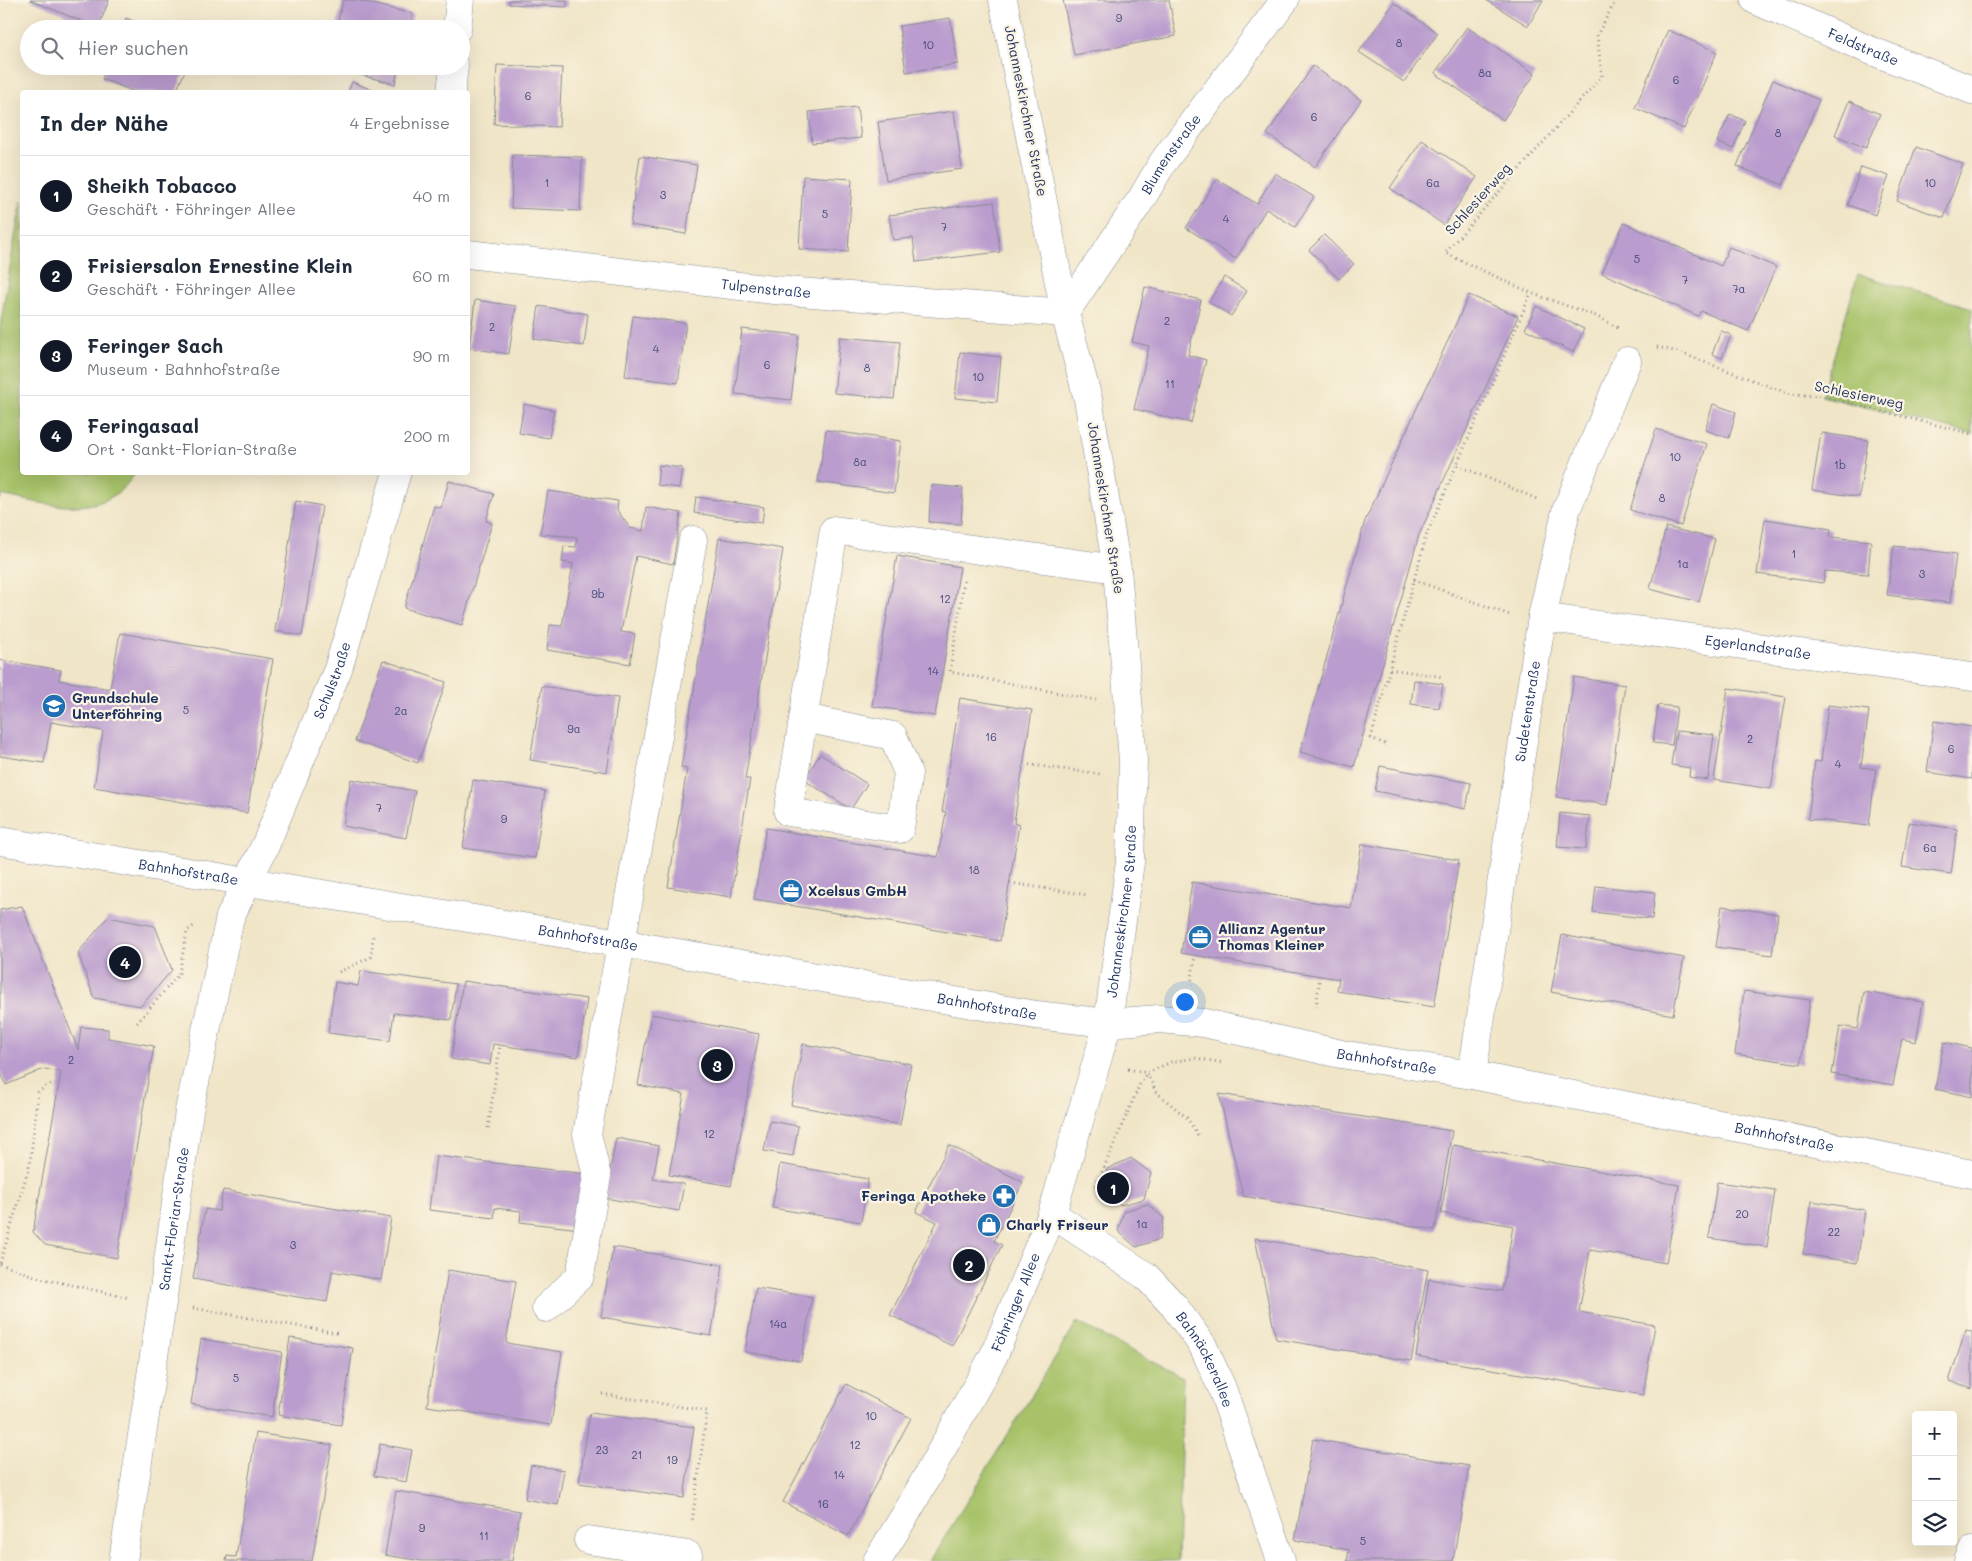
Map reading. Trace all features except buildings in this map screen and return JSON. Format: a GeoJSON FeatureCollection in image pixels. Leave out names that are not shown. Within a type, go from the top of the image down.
{"type":"FeatureCollection","features":[{"type":"Feature","properties":{"kind":"street"},"geometry":{"type":"LineString","coordinates":[[458,20],[460,0]]}},
{"type":"Feature","properties":{"kind":"street","name":"Johanneskirchner Straße"},"geometry":{"type":"LineString","coordinates":[[1004,0],[1065,313],[1088,399],[1117,569],[1133,760],[1130,862],[1108,1023]]}},
{"type":"Feature","properties":{"kind":"street","name":"Blumenstraße"},"geometry":{"type":"LineString","coordinates":[[1065,313],[1142,198],[1163,162],[1285,0]]}},
{"type":"Feature","properties":{"kind":"street","name":"Feldstraße"},"geometry":{"type":"LineString","coordinates":[[1755,0],[1866,49],[1972,90]]}},
{"type":"Feature","properties":{"kind":"street"},"geometry":{"type":"LineString","coordinates":[[451,90],[453,75]]}},
{"type":"Feature","properties":{"kind":"street","name":"Tulpenstraße"},"geometry":{"type":"LineString","coordinates":[[470,254],[774,290],[1065,313]]}},
{"type":"Feature","properties":{"kind":"street","name":"Sudetenstraße"},"geometry":{"type":"LineString","coordinates":[[1472,1075],[1542,617],[1566,511],[1627,361]]}},
{"type":"Feature","properties":{"kind":"street","name":"Schulstraße"},"geometry":{"type":"LineString","coordinates":[[247,881],[265,846],[338,669],[396,475]]}},
{"type":"Feature","properties":{"kind":"street"},"geometry":{"type":"LineString","coordinates":[[804,718],[893,736],[908,773],[900,829],[788,812],[834,530],[1117,569]]}},
{"type":"Feature","properties":{"kind":"street"},"geometry":{"type":"LineString","coordinates":[[546,1308],[580,1276],[598,1176],[587,1134],[694,540]]}},
{"type":"Feature","properties":{"kind":"street","name":"Egerlandstraße"},"geometry":{"type":"LineString","coordinates":[[1542,617],[1972,677]]}},
{"type":"Feature","properties":{"kind":"street","name":"Bahnhofstraße"},"geometry":{"type":"LineString","coordinates":[[0,841],[620,943],[1036,1015],[1108,1023],[1159,1019],[1204,1023],[1341,1054],[1472,1075],[1972,1174]]}},
{"type":"Feature","properties":{"kind":"street","name":"Sankt-Florian-Straße"},"geometry":{"type":"LineString","coordinates":[[123,1561],[151,1301],[230,917],[247,881]]}},
{"type":"Feature","properties":{"kind":"street","name":"Föhringer Allee"},"geometry":{"type":"LineString","coordinates":[[876,1561],[910,1507],[994,1355],[1052,1214],[1108,1023]]}},
{"type":"Feature","properties":{"kind":"street","name":"Bahnäckerallee"},"geometry":{"type":"LineString","coordinates":[[1052,1214],[1146,1276],[1174,1306],[1203,1346],[1222,1388],[1281,1561]]}},
{"type":"Feature","properties":{"kind":"street"},"geometry":{"type":"LineString","coordinates":[[588,1540],[687,1558]]}},
{"type":"Feature","properties":{"kind":"street"},"geometry":{"type":"LineString","coordinates":[[1968,1561],[1972,1552]]}},
{"type":"Feature","properties":{"kind":"path","name":"Schlesierweg"},"geometry":{"type":"LineString","coordinates":[[1616,0],[1597,35],[1602,76],[1445,253],[1532,293],[1596,316],[1622,330]]}},
{"type":"Feature","properties":{"kind":"path"},"geometry":{"type":"LineString","coordinates":[[1385,744],[1371,738],[1426,536],[1532,293]]}},
{"type":"Feature","properties":{"kind":"path","name":"Schlesierweg"},"geometry":{"type":"LineString","coordinates":[[1657,347],[1678,352],[1790,394],[1822,396],[1972,434]]}},
{"type":"Feature","properties":{"kind":"path"},"geometry":{"type":"LineString","coordinates":[[1457,465],[1566,511]]}},
{"type":"Feature","properties":{"kind":"path"},"geometry":{"type":"LineString","coordinates":[[969,548],[950,672],[1103,702]]}},
{"type":"Feature","properties":{"kind":"path"},"geometry":{"type":"LineString","coordinates":[[1414,580],[1515,617]]}},
{"type":"Feature","properties":{"kind":"path"},"geometry":{"type":"LineString","coordinates":[[1390,669],[1444,677]]}},
{"type":"Feature","properties":{"kind":"path"},"geometry":{"type":"LineString","coordinates":[[1024,764],[1102,774]]}},
{"type":"Feature","properties":{"kind":"path"},"geometry":{"type":"LineString","coordinates":[[1010,883],[1088,895]]}},
{"type":"Feature","properties":{"kind":"path"},"geometry":{"type":"LineString","coordinates":[[137,1023],[179,974],[187,931],[201,922]]}},
{"type":"Feature","properties":{"kind":"path"},"geometry":{"type":"LineString","coordinates":[[340,972],[371,957],[374,936]]}},
{"type":"Feature","properties":{"kind":"path"},"geometry":{"type":"LineString","coordinates":[[1191,985],[1195,955]]}},
{"type":"Feature","properties":{"kind":"path"},"geometry":{"type":"LineString","coordinates":[[1316,1007],[1320,976]]}},
{"type":"Feature","properties":{"kind":"path"},"geometry":{"type":"LineString","coordinates":[[488,1128],[500,1046]]}},
{"type":"Feature","properties":{"kind":"path"},"geometry":{"type":"LineString","coordinates":[[1092,1194],[1140,1084],[1147,1073],[1171,1062],[1195,1058],[1232,1065]]}},
{"type":"Feature","properties":{"kind":"path"},"geometry":{"type":"LineString","coordinates":[[1122,1068],[1147,1073]]}},
{"type":"Feature","properties":{"kind":"path"},"geometry":{"type":"LineString","coordinates":[[1147,1073],[1156,1092],[1187,1118],[1199,1137]]}},
{"type":"Feature","properties":{"kind":"path"},"geometry":{"type":"LineString","coordinates":[[54,1082],[38,1092],[30,1164],[0,1264],[40,1278],[151,1301],[338,1333]]}},
{"type":"Feature","properties":{"kind":"path"},"geometry":{"type":"LineString","coordinates":[[602,1394],[707,1411],[687,1558]]}},
{"type":"Feature","properties":{"kind":"green space"},"geometry":{"type":"Polygon","coordinates":[[[20,207],[20,475],[134,475],[123,489],[108,499],[92,504],[74,506],[56,505],[1,495],[0,500],[0,327],[20,207]]]}},
{"type":"Feature","properties":{"kind":"green space"},"geometry":{"type":"Polygon","coordinates":[[[1858,274],[1972,308],[1972,434],[1822,396],[1858,274]]]}},
{"type":"Feature","properties":{"kind":"green space"},"geometry":{"type":"Polygon","coordinates":[[[1077,1322],[1183,1378],[1178,1561],[930,1561],[1077,1322]]]}},
{"type":"Feature","properties":{"kind":"place","name":"Grundschule Unterföhring"},"geometry":{"type":"Point","coordinates":[54,706]}},
{"type":"Feature","properties":{"kind":"place","name":"Xcelsus GmbH"},"geometry":{"type":"Point","coordinates":[791,891]}},
{"type":"Feature","properties":{"kind":"place","name":"Allianz Agentur Thomas Kleiner"},"geometry":{"type":"Point","coordinates":[1200,937]}},
{"type":"Feature","properties":{"kind":"place","name":"Feringasaal"},"geometry":{"type":"Point","coordinates":[125,962]}},
{"type":"Feature","properties":{"kind":"place","name":"Feringer Sach"},"geometry":{"type":"Point","coordinates":[717,1065]}},
{"type":"Feature","properties":{"kind":"place","name":"Sheikh Tobacco"},"geometry":{"type":"Point","coordinates":[1113,1188]}},
{"type":"Feature","properties":{"kind":"place","name":"Feringa Apotheke"},"geometry":{"type":"Point","coordinates":[1004,1196]}},
{"type":"Feature","properties":{"kind":"place","name":"Charly Friseur"},"geometry":{"type":"Point","coordinates":[989,1225]}},
{"type":"Feature","properties":{"kind":"place","name":"Frisiersalon Ernestine Klein"},"geometry":{"type":"Point","coordinates":[969,1265]}}]}
